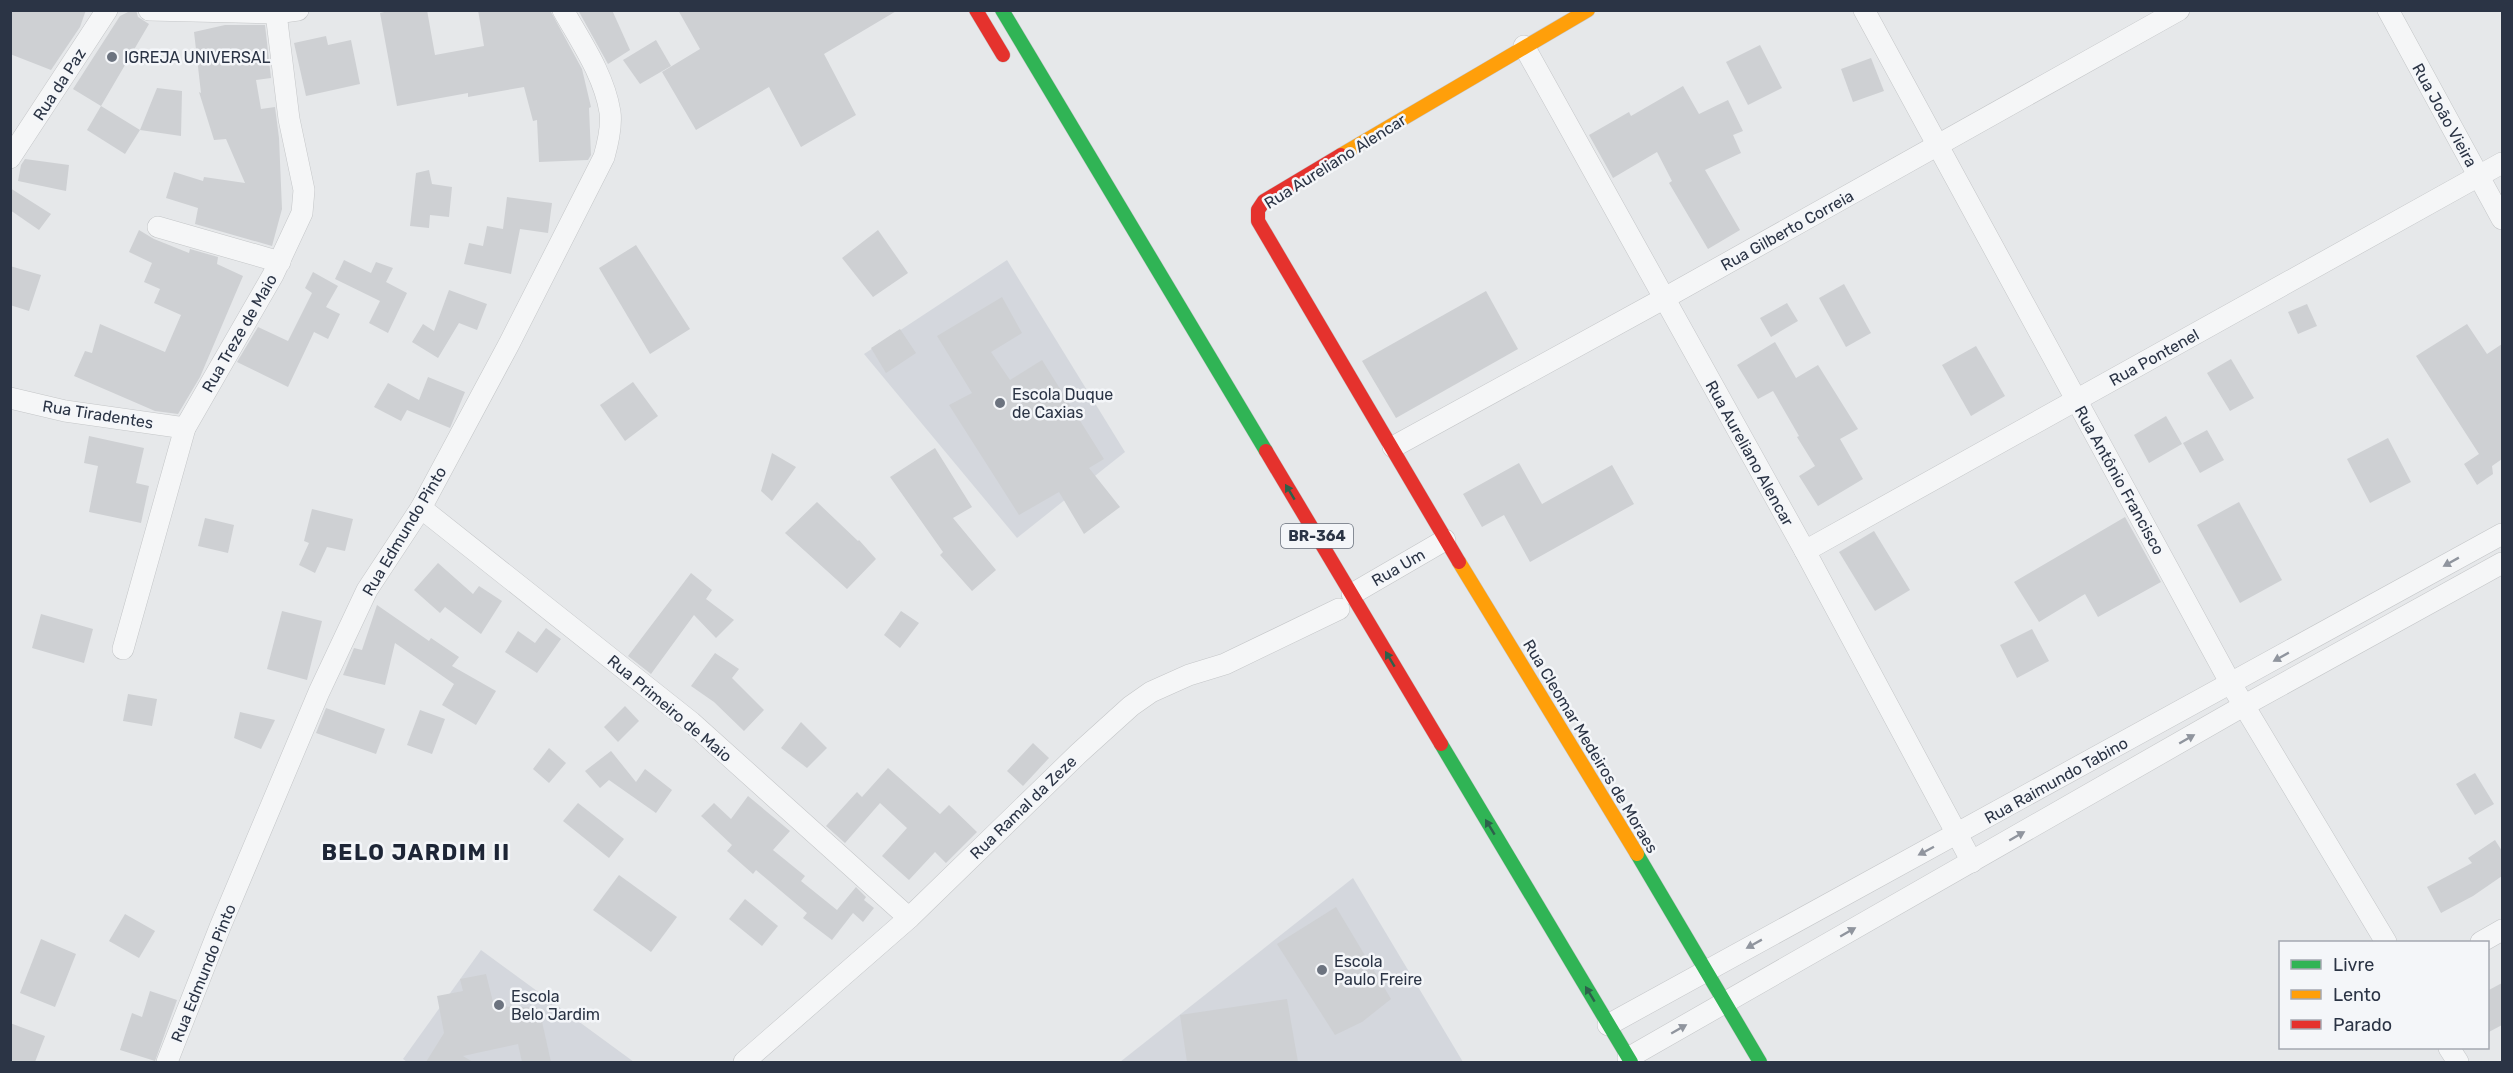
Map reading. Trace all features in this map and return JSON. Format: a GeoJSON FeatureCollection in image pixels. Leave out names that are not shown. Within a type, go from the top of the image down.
{"type":"FeatureCollection","features":[{"type":"Feature","properties":{"kind":"main road"},"geometry":{"type":"LineString","coordinates":[[976,10],[1013,71]]}},
{"type":"Feature","properties":{"kind":"main road","name":"BR-364"},"geometry":{"type":"LineString","coordinates":[[1002,10],[1342,605],[1629,1060]]}},
{"type":"Feature","properties":{"kind":"main road","name":"Rua Aureliano Alencar"},"geometry":{"type":"LineString","coordinates":[[1393,447],[1260,225],[1258,210],[1264,201],[1588,10]]}},
{"type":"Feature","properties":{"kind":"main road","name":"Rua Cleomar Medeiros de Moraes"},"geometry":{"type":"LineString","coordinates":[[1393,447],[1445,540],[1585,766],[1760,1062]]}},
{"type":"Feature","properties":{"kind":"street","name":"Rua da Paz"},"geometry":{"type":"LineString","coordinates":[[10,158],[107,10]]}},
{"type":"Feature","properties":{"kind":"street"},"geometry":{"type":"LineString","coordinates":[[149,10],[276,13],[298,10]]}},
{"type":"Feature","properties":{"kind":"street","name":"Rua Edmundo Pinto"},"geometry":{"type":"LineString","coordinates":[[167,1062],[319,692],[367,590],[421,508],[604,158],[610,137],[610,113],[589,56],[563,10]]}},
{"type":"Feature","properties":{"kind":"street","name":"Rua Antônio Francisco"},"geometry":{"type":"LineString","coordinates":[[1864,10],[2231,684],[2385,941]]}},
{"type":"Feature","properties":{"kind":"street","name":"Rua Gilberto Correia"},"geometry":{"type":"LineString","coordinates":[[1393,447],[1939,144],[2154,16],[2179,10]]}},
{"type":"Feature","properties":{"kind":"street","name":"Rua João Vieira"},"geometry":{"type":"LineString","coordinates":[[2388,10],[2502,219]]}},
{"type":"Feature","properties":{"kind":"street","name":"Rua Treze de Maio"},"geometry":{"type":"LineString","coordinates":[[123,649],[185,428],[279,262],[302,213],[304,190],[289,119],[276,13]]}},
{"type":"Feature","properties":{"kind":"street","name":"Rua Aureliano Alencar"},"geometry":{"type":"LineString","coordinates":[[1524,46],[1596,171],[1663,299],[1805,550],[1972,862]]}},
{"type":"Feature","properties":{"kind":"street","name":"Rua Pontenel"},"geometry":{"type":"LineString","coordinates":[[1805,550],[2502,163]]}},
{"type":"Feature","properties":{"kind":"street"},"geometry":{"type":"LineString","coordinates":[[158,227],[279,262]]}},
{"type":"Feature","properties":{"kind":"street","name":"Rua Tiradentes"},"geometry":{"type":"LineString","coordinates":[[10,398],[65,411],[185,428]]}},
{"type":"Feature","properties":{"kind":"street","name":"Rua Primeiro de Maio"},"geometry":{"type":"LineString","coordinates":[[421,508],[691,722],[909,918]]}},
{"type":"Feature","properties":{"kind":"street","name":"Rua Raimundo Tabino"},"geometry":{"type":"LineString","coordinates":[[1608,1024],[2502,534]]}},
{"type":"Feature","properties":{"kind":"street","name":"Rua Um"},"geometry":{"type":"LineString","coordinates":[[1342,605],[1445,540]]}},
{"type":"Feature","properties":{"kind":"street","name":"Rua Raimundo Tabino"},"geometry":{"type":"LineString","coordinates":[[1629,1060],[2245,705],[2502,563]]}},
{"type":"Feature","properties":{"kind":"street"},"geometry":{"type":"LineString","coordinates":[[2409,586],[2421,608]]}},
{"type":"Feature","properties":{"kind":"street","name":"Rua Ramal da Zeze"},"geometry":{"type":"LineString","coordinates":[[744,1062],[909,918],[1087,745],[1131,706],[1151,692],[1189,675],[1225,664],[1342,605]]}},
{"type":"Feature","properties":{"kind":"street"},"geometry":{"type":"LineString","coordinates":[[2483,941],[2502,930]]}},
{"type":"Feature","properties":{"kind":"street"},"geometry":{"type":"LineString","coordinates":[[2450,1049],[2458,1062]]}},
{"type":"Feature","properties":{"kind":"shaded area","name":"Escola Duque de Caxias"},"geometry":{"type":"Polygon","coordinates":[[[1007,260],[1125,452],[1017,538],[864,354],[1007,260]]]}},
{"type":"Feature","properties":{"kind":"shaded area","name":"Escola Paulo Freire"},"geometry":{"type":"Polygon","coordinates":[[[1353,878],[1463,1062],[1120,1062],[1353,878]]]}},
{"type":"Feature","properties":{"kind":"shaded area","name":"Escola Belo Jardim"},"geometry":{"type":"Polygon","coordinates":[[[481,950],[634,1062],[407,1062],[403,1059],[481,950]]]}},
{"type":"Feature","properties":{"kind":"building"},"geometry":{"type":"Polygon","coordinates":[[[10,10],[86,10],[80,27],[51,70],[10,54],[10,10]]]}},
{"type":"Feature","properties":{"kind":"building","name":"IGREJA UNIVERSAL"},"geometry":{"type":"Polygon","coordinates":[[[136,10],[138,17],[149,24],[101,106],[73,89],[120,16],[136,10]]]}},
{"type":"Feature","properties":{"kind":"building"},"geometry":{"type":"Polygon","coordinates":[[[393,10],[427,10],[435,55],[484,46],[478,10],[550,10],[582,69],[591,107],[589,108],[591,155],[588,160],[539,162],[537,120],[533,121],[524,87],[468,97],[468,93],[397,106],[380,13],[393,10]]]}},
{"type":"Feature","properties":{"kind":"building"},"geometry":{"type":"Polygon","coordinates":[[[578,10],[612,10],[630,50],[608,64],[578,10]]]}},
{"type":"Feature","properties":{"kind":"building"},"geometry":{"type":"Polygon","coordinates":[[[678,10],[898,10],[824,54],[856,115],[801,147],[769,87],[696,130],[662,72],[700,49],[678,10]]]}},
{"type":"Feature","properties":{"kind":"building"},"geometry":{"type":"Polygon","coordinates":[[[225,25],[265,25],[271,78],[256,80],[261,109],[275,107],[279,138],[282,209],[272,246],[195,224],[198,208],[166,198],[174,172],[203,181],[204,177],[245,183],[226,139],[214,140],[199,92],[201,93],[194,32],[225,25]]]}},
{"type":"Feature","properties":{"kind":"building"},"geometry":{"type":"Polygon","coordinates":[[[326,36],[328,45],[351,40],[360,84],[306,96],[294,43],[326,36]]]}},
{"type":"Feature","properties":{"kind":"building"},"geometry":{"type":"Polygon","coordinates":[[[656,40],[671,66],[640,84],[623,60],[656,40]]]}},
{"type":"Feature","properties":{"kind":"building"},"geometry":{"type":"Polygon","coordinates":[[[1760,45],[1782,88],[1748,105],[1726,62],[1760,45]]]}},
{"type":"Feature","properties":{"kind":"building"},"geometry":{"type":"Polygon","coordinates":[[[1871,58],[1884,91],[1853,102],[1841,69],[1871,58]]]}},
{"type":"Feature","properties":{"kind":"building"},"geometry":{"type":"Polygon","coordinates":[[[1683,86],[1699,114],[1728,100],[1743,131],[1733,135],[1741,153],[1705,170],[1740,230],[1708,249],[1669,183],[1672,181],[1657,152],[1613,178],[1589,135],[1629,112],[1631,116],[1683,86]]]}},
{"type":"Feature","properties":{"kind":"building"},"geometry":{"type":"Polygon","coordinates":[[[157,88],[182,91],[181,136],[140,130],[157,88]]]}},
{"type":"Feature","properties":{"kind":"building"},"geometry":{"type":"Polygon","coordinates":[[[101,106],[140,130],[125,154],[87,130],[101,106]]]}},
{"type":"Feature","properties":{"kind":"building"},"geometry":{"type":"Polygon","coordinates":[[[25,159],[69,165],[66,191],[18,181],[21,165],[25,159]]]}},
{"type":"Feature","properties":{"kind":"building"},"geometry":{"type":"Polygon","coordinates":[[[429,170],[432,184],[452,187],[449,217],[430,215],[429,228],[410,226],[416,173],[429,170]]]}},
{"type":"Feature","properties":{"kind":"building"},"geometry":{"type":"Polygon","coordinates":[[[10,188],[51,214],[39,230],[10,210],[10,188]]]}},
{"type":"Feature","properties":{"kind":"building"},"geometry":{"type":"Polygon","coordinates":[[[507,197],[552,203],[548,233],[520,229],[511,274],[464,264],[469,243],[483,246],[487,226],[503,229],[507,197]]]}},
{"type":"Feature","properties":{"kind":"building"},"geometry":{"type":"Polygon","coordinates":[[[139,230],[154,239],[189,253],[190,249],[218,257],[217,264],[243,276],[200,377],[178,414],[155,411],[74,376],[85,351],[92,353],[100,324],[165,352],[181,315],[154,303],[160,289],[144,282],[152,263],[129,252],[139,230]]]}},
{"type":"Feature","properties":{"kind":"building"},"geometry":{"type":"Polygon","coordinates":[[[878,230],[908,273],[873,297],[842,258],[878,230]]]}},
{"type":"Feature","properties":{"kind":"building"},"geometry":{"type":"Polygon","coordinates":[[[636,245],[690,329],[650,354],[599,268],[636,245]]]}},
{"type":"Feature","properties":{"kind":"building"},"geometry":{"type":"Polygon","coordinates":[[[344,260],[371,273],[376,262],[393,268],[386,282],[407,293],[388,333],[369,323],[380,301],[335,279],[344,260]]]}},
{"type":"Feature","properties":{"kind":"building"},"geometry":{"type":"Polygon","coordinates":[[[10,266],[41,275],[29,311],[10,305],[10,266]]]}},
{"type":"Feature","properties":{"kind":"building"},"geometry":{"type":"Polygon","coordinates":[[[313,272],[338,286],[326,307],[340,314],[328,339],[314,332],[288,387],[237,362],[258,327],[288,341],[312,293],[305,288],[313,272]]]}},
{"type":"Feature","properties":{"kind":"building"},"geometry":{"type":"Polygon","coordinates":[[[1844,284],[1871,333],[1846,347],[1819,298],[1844,284]]]}},
{"type":"Feature","properties":{"kind":"building"},"geometry":{"type":"Polygon","coordinates":[[[449,290],[487,304],[477,330],[459,323],[438,358],[412,342],[423,324],[434,331],[449,290]]]}},
{"type":"Feature","properties":{"kind":"building"},"geometry":{"type":"Polygon","coordinates":[[[1486,291],[1518,349],[1396,418],[1362,361],[1486,291]]]}},
{"type":"Feature","properties":{"kind":"building"},"geometry":{"type":"Polygon","coordinates":[[[1002,297],[1022,333],[991,352],[1010,380],[1042,360],[1104,459],[1089,468],[1120,507],[1084,534],[1059,492],[1019,515],[949,405],[972,393],[937,336],[1002,297]]]}},
{"type":"Feature","properties":{"kind":"building"},"geometry":{"type":"Polygon","coordinates":[[[1787,303],[1798,321],[1771,337],[1760,318],[1787,303]]]}},
{"type":"Feature","properties":{"kind":"building"},"geometry":{"type":"Polygon","coordinates":[[[2307,304],[2317,326],[2298,334],[2288,312],[2307,304]]]}},
{"type":"Feature","properties":{"kind":"building"},"geometry":{"type":"Polygon","coordinates":[[[2467,324],[2487,354],[2502,344],[2502,459],[2492,466],[2493,474],[2477,485],[2464,464],[2479,454],[2416,356],[2467,324]]]}},
{"type":"Feature","properties":{"kind":"building"},"geometry":{"type":"Polygon","coordinates":[[[900,329],[916,353],[886,373],[871,348],[900,329]]]}},
{"type":"Feature","properties":{"kind":"building"},"geometry":{"type":"Polygon","coordinates":[[[1775,342],[1796,378],[1818,365],[1858,429],[1840,439],[1863,479],[1818,506],[1799,476],[1815,466],[1797,437],[1799,436],[1773,391],[1758,399],[1737,365],[1775,342]]]}},
{"type":"Feature","properties":{"kind":"building"},"geometry":{"type":"Polygon","coordinates":[[[1976,346],[2005,396],[1971,416],[1942,365],[1976,346]]]}},
{"type":"Feature","properties":{"kind":"building"},"geometry":{"type":"Polygon","coordinates":[[[2231,359],[2254,398],[2230,411],[2207,373],[2231,359]]]}},
{"type":"Feature","properties":{"kind":"building"},"geometry":{"type":"Polygon","coordinates":[[[428,377],[465,392],[450,428],[407,410],[401,421],[374,407],[388,383],[419,400],[428,377]]]}},
{"type":"Feature","properties":{"kind":"building"},"geometry":{"type":"Polygon","coordinates":[[[633,382],[658,416],[625,441],[600,405],[633,382]]]}},
{"type":"Feature","properties":{"kind":"building"},"geometry":{"type":"Polygon","coordinates":[[[2166,416],[2182,444],[2149,463],[2134,435],[2166,416]]]}},
{"type":"Feature","properties":{"kind":"building"},"geometry":{"type":"Polygon","coordinates":[[[2207,430],[2224,460],[2200,473],[2183,443],[2207,430]]]}},
{"type":"Feature","properties":{"kind":"building"},"geometry":{"type":"Polygon","coordinates":[[[89,436],[144,448],[136,483],[149,486],[141,523],[89,512],[98,466],[84,463],[89,436]]]}},
{"type":"Feature","properties":{"kind":"building"},"geometry":{"type":"Polygon","coordinates":[[[2388,438],[2411,482],[2370,503],[2347,459],[2388,438]]]}},
{"type":"Feature","properties":{"kind":"building"},"geometry":{"type":"Polygon","coordinates":[[[935,448],[972,507],[953,518],[996,570],[972,591],[940,555],[943,552],[890,477],[935,448]]]}},
{"type":"Feature","properties":{"kind":"building"},"geometry":{"type":"Polygon","coordinates":[[[772,453],[796,467],[772,501],[761,491],[772,453]]]}},
{"type":"Feature","properties":{"kind":"building"},"geometry":{"type":"Polygon","coordinates":[[[1519,463],[1542,504],[1612,465],[1634,504],[1530,562],[1504,515],[1482,527],[1463,494],[1519,463]]]}},
{"type":"Feature","properties":{"kind":"building"},"geometry":{"type":"Polygon","coordinates":[[[817,502],[859,540],[876,559],[847,589],[785,533],[817,502]]]}},
{"type":"Feature","properties":{"kind":"building"},"geometry":{"type":"Polygon","coordinates":[[[2239,502],[2282,580],[2240,603],[2197,525],[2239,502]]]}},
{"type":"Feature","properties":{"kind":"building"},"geometry":{"type":"Polygon","coordinates":[[[312,509],[353,519],[345,551],[327,547],[315,573],[299,565],[309,543],[304,541],[312,509]]]}},
{"type":"Feature","properties":{"kind":"building"},"geometry":{"type":"Polygon","coordinates":[[[2125,517],[2161,582],[2098,617],[2085,594],[2039,622],[2014,582],[2125,517]]]}},
{"type":"Feature","properties":{"kind":"building"},"geometry":{"type":"Polygon","coordinates":[[[205,518],[234,525],[228,553],[198,546],[205,518]]]}},
{"type":"Feature","properties":{"kind":"building"},"geometry":{"type":"Polygon","coordinates":[[[1874,531],[1910,590],[1875,611],[1839,552],[1874,531]]]}},
{"type":"Feature","properties":{"kind":"building"},"geometry":{"type":"Polygon","coordinates":[[[438,563],[473,594],[479,586],[502,601],[481,634],[445,607],[440,613],[414,590],[438,563]]]}},
{"type":"Feature","properties":{"kind":"building"},"geometry":{"type":"Polygon","coordinates":[[[691,573],[712,590],[706,599],[734,620],[716,638],[694,615],[651,674],[628,656],[691,573]]]}},
{"type":"Feature","properties":{"kind":"building"},"geometry":{"type":"Polygon","coordinates":[[[377,605],[429,641],[431,638],[459,657],[452,666],[496,691],[476,725],[442,705],[454,684],[395,643],[385,685],[343,675],[354,648],[362,650],[377,605]]]}},
{"type":"Feature","properties":{"kind":"building"},"geometry":{"type":"Polygon","coordinates":[[[282,611],[322,621],[307,680],[267,669],[282,611]]]}},
{"type":"Feature","properties":{"kind":"building"},"geometry":{"type":"Polygon","coordinates":[[[901,611],[919,623],[900,648],[884,635],[901,611]]]}},
{"type":"Feature","properties":{"kind":"building"},"geometry":{"type":"Polygon","coordinates":[[[41,614],[93,629],[84,663],[32,648],[41,614]]]}},
{"type":"Feature","properties":{"kind":"building"},"geometry":{"type":"Polygon","coordinates":[[[546,628],[561,639],[537,673],[505,652],[518,631],[535,643],[546,628]]]}},
{"type":"Feature","properties":{"kind":"building"},"geometry":{"type":"Polygon","coordinates":[[[2032,629],[2049,661],[2017,678],[2000,645],[2032,629]]]}},
{"type":"Feature","properties":{"kind":"building"},"geometry":{"type":"Polygon","coordinates":[[[715,653],[739,669],[732,678],[764,710],[744,731],[714,702],[691,686],[715,653]]]}},
{"type":"Feature","properties":{"kind":"building"},"geometry":{"type":"Polygon","coordinates":[[[128,694],[157,699],[152,726],[123,721],[128,694]]]}},
{"type":"Feature","properties":{"kind":"building"},"geometry":{"type":"Polygon","coordinates":[[[625,706],[639,721],[618,742],[604,727],[625,706]]]}},
{"type":"Feature","properties":{"kind":"building"},"geometry":{"type":"Polygon","coordinates":[[[326,708],[385,729],[376,754],[316,733],[326,708]]]}},
{"type":"Feature","properties":{"kind":"building"},"geometry":{"type":"Polygon","coordinates":[[[420,710],[445,719],[432,754],[407,745],[420,710]]]}},
{"type":"Feature","properties":{"kind":"building"},"geometry":{"type":"Polygon","coordinates":[[[240,712],[275,720],[261,749],[234,738],[240,712]]]}},
{"type":"Feature","properties":{"kind":"building"},"geometry":{"type":"Polygon","coordinates":[[[801,722],[827,748],[807,768],[781,748],[801,722]]]}},
{"type":"Feature","properties":{"kind":"building"},"geometry":{"type":"Polygon","coordinates":[[[1033,743],[1049,758],[1023,786],[1007,771],[1033,743]]]}},
{"type":"Feature","properties":{"kind":"building"},"geometry":{"type":"Polygon","coordinates":[[[549,748],[566,763],[549,783],[533,769],[549,748]]]}},
{"type":"Feature","properties":{"kind":"building"},"geometry":{"type":"Polygon","coordinates":[[[611,751],[636,782],[645,769],[672,790],[656,813],[609,780],[600,788],[585,771],[611,751]]]}},
{"type":"Feature","properties":{"kind":"building"},"geometry":{"type":"Polygon","coordinates":[[[888,768],[940,814],[949,805],[977,832],[946,863],[935,852],[909,880],[882,856],[907,828],[880,803],[845,843],[826,826],[857,792],[862,797],[888,768]]]}},
{"type":"Feature","properties":{"kind":"building"},"geometry":{"type":"Polygon","coordinates":[[[2475,773],[2494,804],[2475,815],[2456,784],[2475,773]]]}},
{"type":"Feature","properties":{"kind":"building"},"geometry":{"type":"Polygon","coordinates":[[[748,796],[790,831],[773,850],[805,876],[801,881],[837,910],[856,887],[866,897],[864,900],[874,908],[863,922],[853,913],[832,940],[803,918],[807,913],[756,870],[753,874],[727,851],[732,845],[701,816],[714,803],[731,819],[748,796]]]}},
{"type":"Feature","properties":{"kind":"building"},"geometry":{"type":"Polygon","coordinates":[[[578,803],[624,839],[609,858],[563,821],[578,803]]]}},
{"type":"Feature","properties":{"kind":"building"},"geometry":{"type":"Polygon","coordinates":[[[2495,840],[2502,851],[2502,876],[2473,896],[2441,913],[2427,887],[2472,863],[2468,858],[2495,840]]]}},
{"type":"Feature","properties":{"kind":"building"},"geometry":{"type":"Polygon","coordinates":[[[619,875],[677,917],[651,952],[593,910],[619,875]]]}},
{"type":"Feature","properties":{"kind":"building"},"geometry":{"type":"Polygon","coordinates":[[[745,899],[778,926],[762,946],[729,919],[745,899]]]}},
{"type":"Feature","properties":{"kind":"building"},"geometry":{"type":"Polygon","coordinates":[[[1336,907],[1391,999],[1362,1022],[1335,1035],[1277,944],[1336,907]]]}},
{"type":"Feature","properties":{"kind":"building"},"geometry":{"type":"Polygon","coordinates":[[[125,914],[155,931],[139,958],[109,941],[125,914]]]}},
{"type":"Feature","properties":{"kind":"building"},"geometry":{"type":"Polygon","coordinates":[[[41,939],[76,954],[55,1007],[20,993],[41,939]]]}},
{"type":"Feature","properties":{"kind":"building"},"geometry":{"type":"Polygon","coordinates":[[[486,974],[494,1006],[539,1008],[551,1062],[522,1062],[518,1044],[463,1056],[473,1062],[426,1062],[444,1033],[437,996],[463,991],[460,979],[486,974]]]}},
{"type":"Feature","properties":{"kind":"building"},"geometry":{"type":"Polygon","coordinates":[[[2502,983],[2502,1025],[2489,1032],[2489,990],[2502,983]]]}},
{"type":"Feature","properties":{"kind":"building"},"geometry":{"type":"Polygon","coordinates":[[[150,991],[177,1000],[155,1061],[120,1050],[132,1013],[142,1017],[150,991]]]}},
{"type":"Feature","properties":{"kind":"building"},"geometry":{"type":"Polygon","coordinates":[[[1287,999],[1298,1062],[1187,1062],[1180,1015],[1287,999]]]}},
{"type":"Feature","properties":{"kind":"building"},"geometry":{"type":"Polygon","coordinates":[[[10,1023],[45,1036],[35,1062],[10,1062],[10,1023]]]}},
{"type":"Feature","properties":{"kind":"traffic: fast"},"geometry":{"type":"LineString","coordinates":[[1002,10],[1266,451]]}},
{"type":"Feature","properties":{"kind":"traffic: fast"},"geometry":{"type":"LineString","coordinates":[[1441,744],[1631,1062]]}},
{"type":"Feature","properties":{"kind":"traffic: fast"},"geometry":{"type":"LineString","coordinates":[[1637,854],[1760,1062]]}},
{"type":"Feature","properties":{"kind":"traffic: slow"},"geometry":{"type":"LineString","coordinates":[[1341,155],[1588,10]]}},
{"type":"Feature","properties":{"kind":"traffic: slow"},"geometry":{"type":"LineString","coordinates":[[1459,562],[1637,854]]}},
{"type":"Feature","properties":{"kind":"traffic: jam"},"geometry":{"type":"LineString","coordinates":[[976,10],[1003,55]]}},
{"type":"Feature","properties":{"kind":"traffic: jam"},"geometry":{"type":"LineString","coordinates":[[1341,155],[1264,201],[1258,210],[1258,221],[1459,562]]}},
{"type":"Feature","properties":{"kind":"traffic: jam"},"geometry":{"type":"LineString","coordinates":[[1266,451],[1441,744]]}},
{"type":"Feature","properties":{"kind":"place","name":"IGREJA UNIVERSAL"},"geometry":{"type":"Point","coordinates":[112,57]}},
{"type":"Feature","properties":{"kind":"place","name":"Escola Duque de Caxias"},"geometry":{"type":"Point","coordinates":[1000,403]}},
{"type":"Feature","properties":{"kind":"place","name":"Escola Paulo Freire"},"geometry":{"type":"Point","coordinates":[1322,970]}},
{"type":"Feature","properties":{"kind":"place","name":"Escola Belo Jardim"},"geometry":{"type":"Point","coordinates":[499,1005]}},
{"type":"Feature","properties":{"kind":"district","name":"BELO JARDIM II"},"geometry":{"type":"Point","coordinates":[416,852]}}]}
